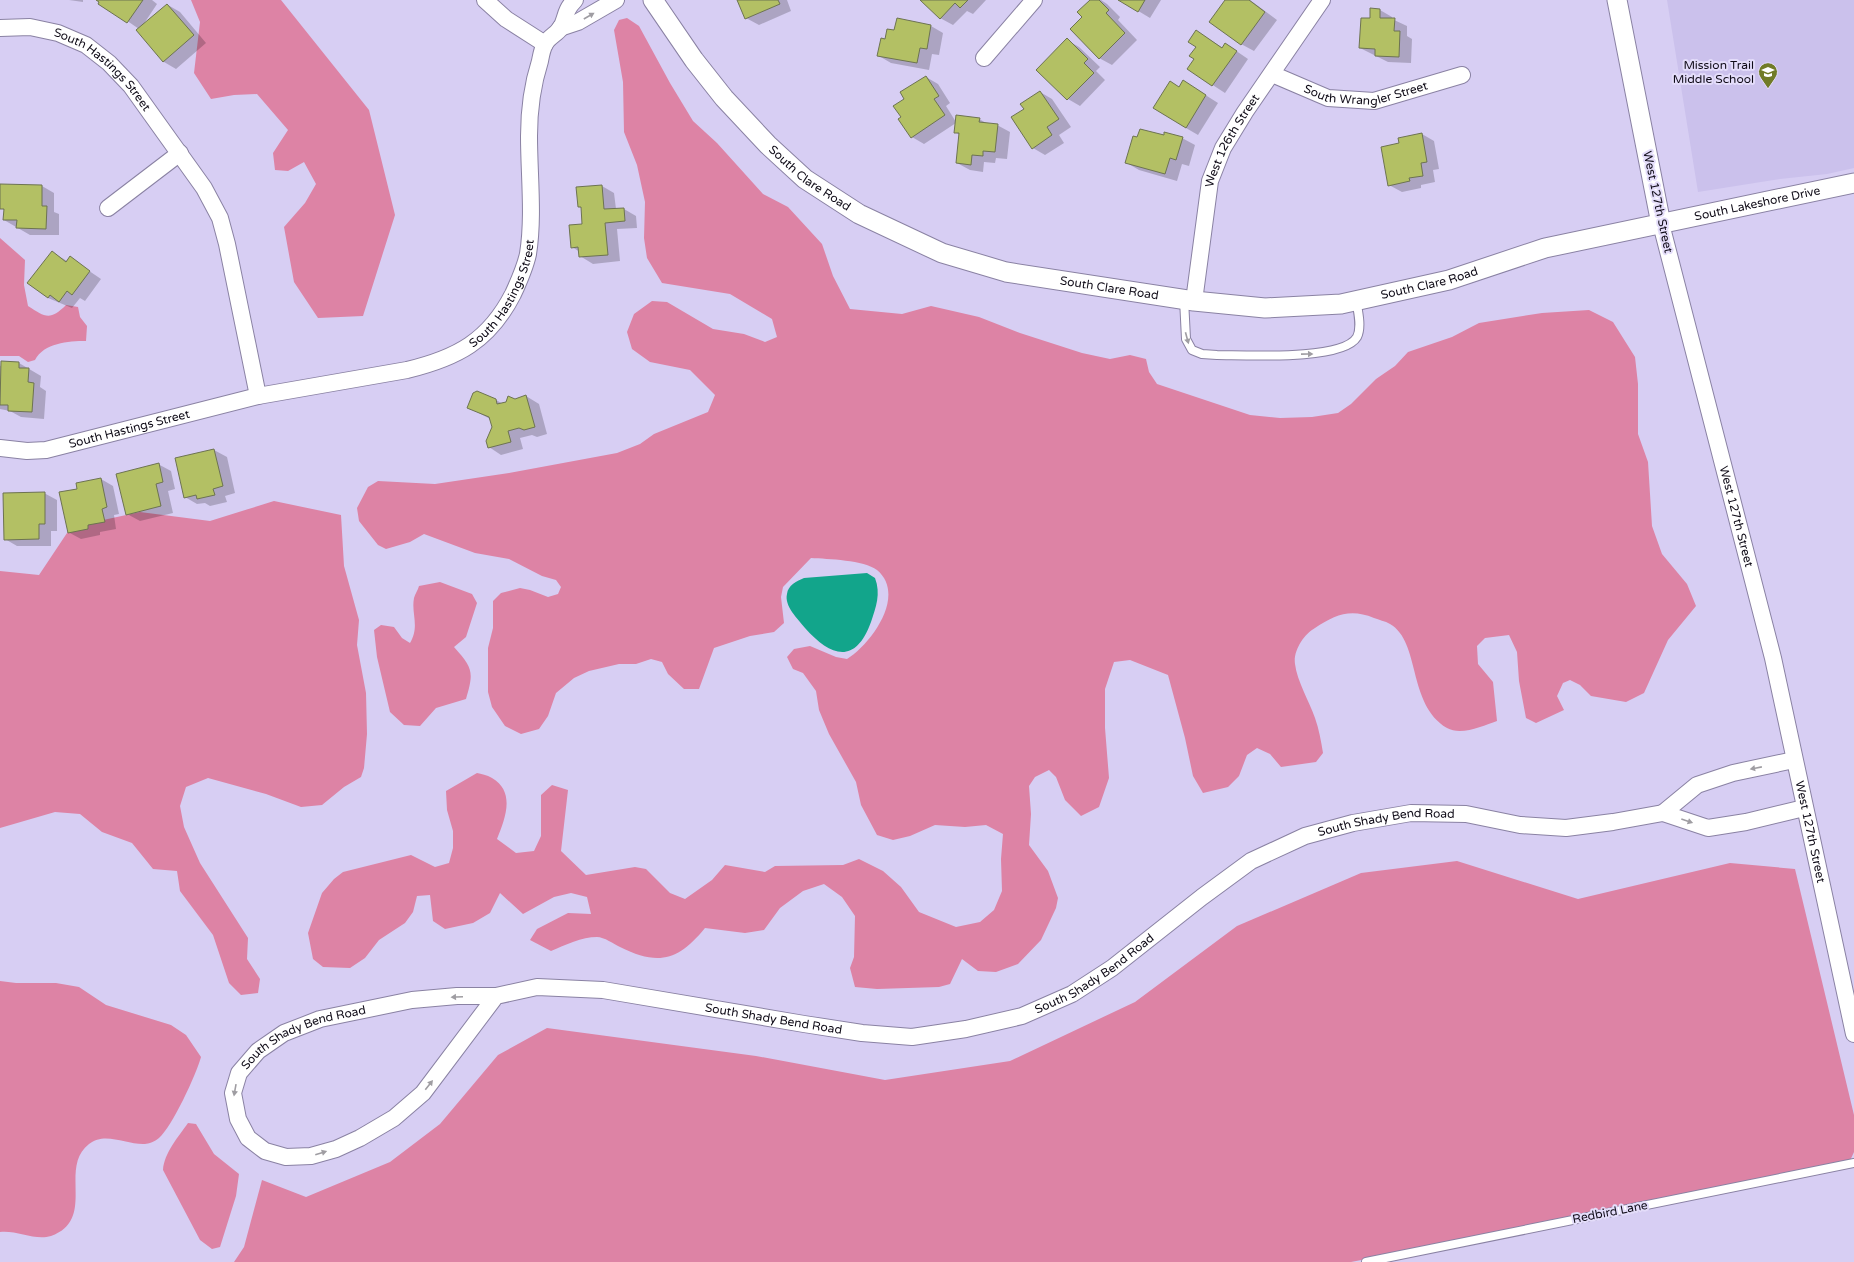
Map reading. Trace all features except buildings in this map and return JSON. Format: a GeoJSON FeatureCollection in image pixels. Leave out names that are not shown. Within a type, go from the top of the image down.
{"type":"FeatureCollection","features":[{"type":"Feature","properties":{"kind":"street"},"geometry":{"type":"LineString","coordinates":[[485,0],[506,19],[545,44]]}},
{"type":"Feature","properties":{"kind":"street","name":"South Hastings Street"},"geometry":{"type":"LineString","coordinates":[[0,448],[27,451],[53,448],[258,396],[407,370],[431,364],[455,354],[473,342],[496,322],[520,280],[528,255],[530,229],[529,111],[534,82],[545,44],[560,28],[567,8],[575,0]]}},
{"type":"Feature","properties":{"kind":"street","name":"South Hastings Street"},"geometry":{"type":"LineString","coordinates":[[560,28],[578,22],[616,0]]}},
{"type":"Feature","properties":{"kind":"street","name":"South Clare Road"},"geometry":{"type":"LineString","coordinates":[[653,0],[694,60],[724,98],[768,145],[805,179],[859,214],[942,253],[1006,272],[1189,300],[1265,308],[1341,304],[1449,280],[1546,248],[1661,224]]}},
{"type":"Feature","properties":{"kind":"street"},"geometry":{"type":"LineString","coordinates":[[984,58],[1034,0]]}},
{"type":"Feature","properties":{"kind":"street","name":"West 126th Street"},"geometry":{"type":"LineString","coordinates":[[1189,300],[1210,181],[1223,148],[1245,112],[1322,0]]}},
{"type":"Feature","properties":{"kind":"street","name":"West 127th Street"},"geometry":{"type":"LineString","coordinates":[[1617,0],[1661,224],[1769,644],[1854,1034]]}},
{"type":"Feature","properties":{"kind":"street","name":"South Hastings Street"},"geometry":{"type":"LineString","coordinates":[[0,28],[30,27],[58,33],[86,45],[109,63],[131,86],[180,153],[204,188],[220,218],[228,244],[258,396]]}},
{"type":"Feature","properties":{"kind":"street","name":"South Wrangler Street"},"geometry":{"type":"LineString","coordinates":[[1272,74],[1328,98],[1374,100],[1462,75]]}},
{"type":"Feature","properties":{"kind":"street"},"geometry":{"type":"LineString","coordinates":[[108,208],[180,153]]}},
{"type":"Feature","properties":{"kind":"street","name":"South Lakeshore Drive"},"geometry":{"type":"LineString","coordinates":[[1661,224],[1854,183]]}},
{"type":"Feature","properties":{"kind":"street"},"geometry":{"type":"LineString","coordinates":[[1663,813],[1697,785],[1733,772],[1794,760]]}},
{"type":"Feature","properties":{"kind":"street"},"geometry":{"type":"LineString","coordinates":[[1663,813],[1708,828],[1746,822],[1804,808]]}},
{"type":"Feature","properties":{"kind":"street","name":"South Shady Bend Road"},"geometry":{"type":"LineString","coordinates":[[496,996],[423,1094],[387,1122],[342,1146],[311,1156],[286,1157],[265,1151],[248,1138],[238,1120],[233,1093],[239,1073],[258,1050],[284,1033],[320,1019],[412,1000],[457,996],[496,996],[537,987],[603,990],[862,1033],[912,1037],[966,1029],[1022,1016],[1072,994],[1112,968],[1202,897],[1251,861],[1305,836],[1353,823],[1411,813],[1466,814],[1520,825],[1566,828],[1613,822],[1663,813]]}},
{"type":"Feature","properties":{"kind":"lane"},"geometry":{"type":"LineString","coordinates":[[1189,300],[1186,339],[1192,350],[1202,354],[1217,355],[1312,354],[1339,350],[1353,342],[1357,336],[1359,330],[1356,300]]}},
{"type":"Feature","properties":{"kind":"lane","name":"Redbird Lane"},"geometry":{"type":"LineString","coordinates":[[1366,1262],[1854,1163]]}},
{"type":"Feature","properties":{"kind":"shaded area"},"geometry":{"type":"Polygon","coordinates":[[[191,0],[281,0],[369,110],[395,215],[363,316],[318,318],[294,282],[284,227],[305,203],[316,184],[304,162],[288,171],[275,170],[273,153],[288,130],[257,94],[234,95],[211,99],[194,73],[200,22],[191,0]]]}},
{"type":"Feature","properties":{"kind":"shaded area","name":"Mission Trail Middle School"},"geometry":{"type":"Polygon","coordinates":[[[1667,0],[1854,0],[1854,168],[1827,174],[1780,179],[1698,192],[1667,0]]]}},
{"type":"Feature","properties":{"kind":"shaded area"},"geometry":{"type":"Polygon","coordinates":[[[627,18],[639,26],[670,83],[693,121],[717,143],[763,194],[788,207],[822,244],[833,276],[850,309],[902,314],[931,306],[979,317],[1020,333],[1082,353],[1110,359],[1130,355],[1146,359],[1149,372],[1157,384],[1250,415],[1280,418],[1312,417],[1338,413],[1351,404],[1376,379],[1395,366],[1408,352],[1452,337],[1479,323],[1542,313],[1589,310],[1613,322],[1635,357],[1638,384],[1638,434],[1648,462],[1652,526],[1662,554],[1687,584],[1696,606],[1668,640],[1644,693],[1626,702],[1591,696],[1580,685],[1570,680],[1563,683],[1557,696],[1564,710],[1536,723],[1526,718],[1519,681],[1517,652],[1509,635],[1485,638],[1477,646],[1478,664],[1493,682],[1497,721],[1479,728],[1465,731],[1453,730],[1447,728],[1434,717],[1426,704],[1406,644],[1400,633],[1390,624],[1365,615],[1350,613],[1343,614],[1322,623],[1307,634],[1300,643],[1295,659],[1296,671],[1318,726],[1321,740],[1323,753],[1316,762],[1281,767],[1270,754],[1257,748],[1247,755],[1239,776],[1228,787],[1203,793],[1193,776],[1185,738],[1168,675],[1130,660],[1114,662],[1105,689],[1105,728],[1109,778],[1099,807],[1081,816],[1065,800],[1056,777],[1049,770],[1035,777],[1029,786],[1031,814],[1029,845],[1048,871],[1058,898],[1056,908],[1041,940],[1018,964],[996,972],[978,971],[962,959],[950,984],[939,987],[877,989],[855,987],[850,968],[854,957],[855,916],[842,897],[824,884],[803,891],[780,908],[764,930],[745,933],[705,928],[686,948],[667,957],[656,958],[633,953],[600,937],[591,937],[580,940],[551,951],[530,940],[537,929],[568,913],[591,914],[587,897],[571,893],[554,897],[523,914],[500,893],[490,913],[473,923],[445,929],[433,921],[430,895],[417,896],[413,912],[405,923],[379,940],[365,958],[350,968],[323,967],[313,959],[308,933],[322,893],[334,879],[343,872],[411,855],[435,867],[449,863],[453,848],[453,831],[447,810],[446,791],[477,773],[492,778],[504,791],[506,798],[505,815],[497,839],[516,853],[534,851],[541,836],[541,795],[552,785],[568,790],[561,851],[586,875],[635,867],[646,869],[670,893],[685,899],[712,880],[725,865],[765,872],[775,866],[843,865],[859,859],[883,871],[901,887],[919,912],[956,927],[980,922],[994,910],[1002,891],[1001,859],[1003,834],[986,825],[965,827],[935,825],[910,836],[893,840],[877,835],[861,805],[856,782],[829,734],[819,710],[816,691],[803,673],[793,669],[787,657],[794,649],[810,646],[836,657],[847,659],[856,652],[875,631],[887,605],[888,592],[885,580],[877,570],[855,562],[811,558],[783,587],[781,597],[784,623],[774,632],[750,636],[714,648],[699,689],[684,689],[668,674],[662,662],[651,659],[636,664],[619,664],[589,671],[574,678],[556,693],[548,716],[539,729],[521,734],[505,726],[492,707],[488,692],[488,648],[493,628],[493,601],[501,593],[520,588],[548,597],[558,594],[561,587],[556,580],[542,576],[509,559],[475,553],[424,534],[410,542],[386,549],[378,545],[359,521],[357,508],[368,487],[378,481],[435,484],[509,473],[617,453],[640,444],[654,434],[708,412],[715,395],[690,370],[650,362],[632,349],[627,332],[634,314],[652,301],[667,302],[713,329],[744,334],[765,342],[777,337],[772,319],[730,294],[662,283],[647,258],[644,238],[645,202],[637,165],[624,132],[623,82],[614,30],[619,20],[627,18]]]}},
{"type":"Feature","properties":{"kind":"shaded area"},"geometry":{"type":"Polygon","coordinates":[[[0,238],[25,260],[24,285],[28,306],[47,316],[56,313],[66,305],[78,307],[80,317],[87,326],[86,341],[57,344],[44,350],[35,360],[28,362],[19,356],[0,356],[0,238]]]}},
{"type":"Feature","properties":{"kind":"shaded area"},"geometry":{"type":"Polygon","coordinates":[[[274,501],[341,515],[344,566],[359,620],[357,645],[366,693],[367,734],[364,768],[361,777],[344,787],[322,805],[301,807],[266,794],[208,778],[186,787],[180,806],[184,827],[200,863],[248,938],[247,959],[260,979],[258,993],[241,995],[229,983],[213,935],[180,891],[177,871],[153,869],[132,843],[102,832],[80,814],[55,812],[0,828],[0,571],[39,575],[71,527],[140,512],[210,521],[274,501]]]}},
{"type":"Feature","properties":{"kind":"shaded area"},"geometry":{"type":"Polygon","coordinates":[[[867,573],[875,578],[877,584],[878,595],[876,606],[865,636],[850,651],[841,652],[833,650],[814,638],[790,608],[787,599],[789,588],[804,578],[867,573]]]}},
{"type":"Feature","properties":{"kind":"shaded area"},"geometry":{"type":"Polygon","coordinates":[[[440,582],[472,594],[477,603],[466,637],[454,647],[465,660],[470,671],[471,676],[469,690],[466,699],[436,708],[420,726],[404,725],[390,712],[377,657],[374,630],[381,625],[394,627],[402,638],[410,643],[415,626],[413,604],[419,586],[440,582]]]}},
{"type":"Feature","properties":{"kind":"shaded area"},"geometry":{"type":"Polygon","coordinates":[[[1457,861],[1578,899],[1730,863],[1795,869],[1854,1115],[1854,1152],[1848,1165],[1351,1262],[234,1262],[244,1247],[262,1180],[306,1197],[390,1162],[440,1124],[498,1055],[547,1028],[756,1056],[885,1080],[1010,1061],[1135,1002],[1237,926],[1361,873],[1457,861]]]}},
{"type":"Feature","properties":{"kind":"shaded area"},"geometry":{"type":"Polygon","coordinates":[[[0,981],[16,983],[56,983],[79,987],[106,1005],[171,1025],[186,1035],[201,1057],[189,1088],[177,1112],[158,1139],[145,1144],[109,1139],[95,1140],[80,1154],[76,1166],[75,1206],[72,1218],[65,1228],[51,1236],[39,1237],[13,1232],[0,1232],[0,981]]]}},
{"type":"Feature","properties":{"kind":"shaded area"},"geometry":{"type":"Polygon","coordinates":[[[188,1123],[196,1124],[214,1154],[239,1174],[236,1196],[220,1247],[212,1249],[200,1240],[163,1170],[169,1151],[188,1123]]]}},
{"type":"Feature","properties":{"kind":"place","name":"Mission Trail Middle School"},"geometry":{"type":"Point","coordinates":[1768,89]}}]}
